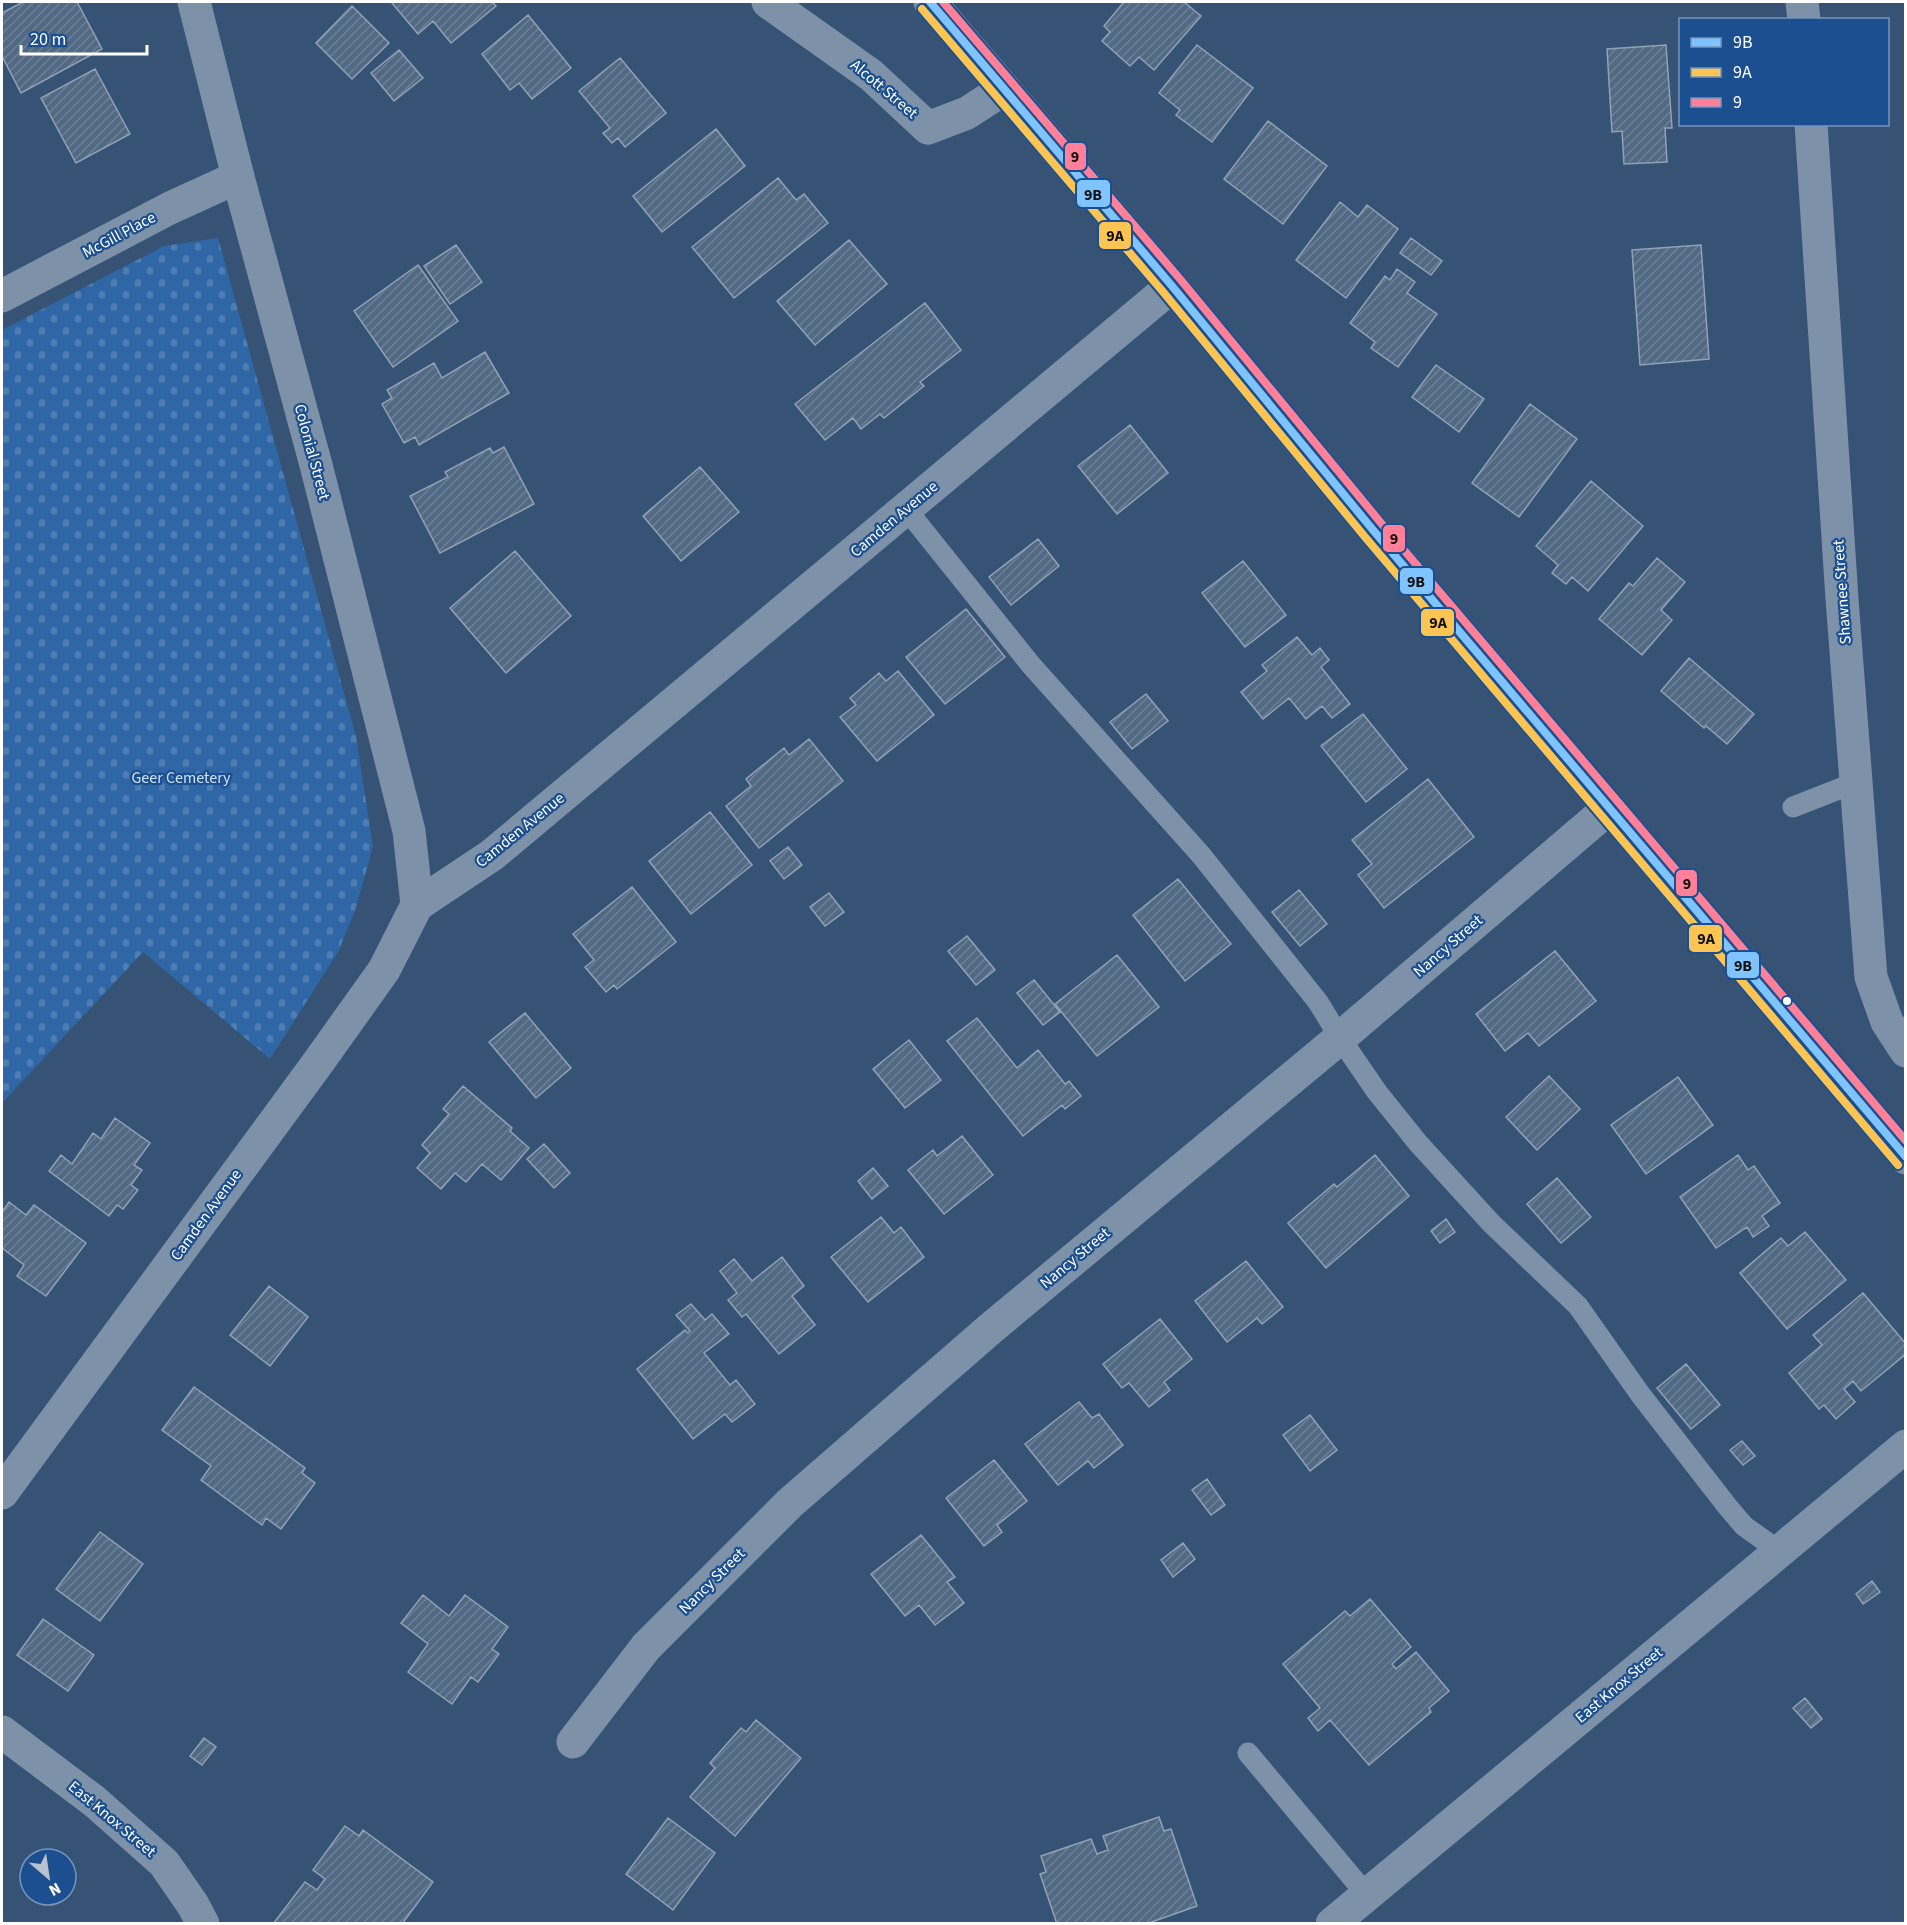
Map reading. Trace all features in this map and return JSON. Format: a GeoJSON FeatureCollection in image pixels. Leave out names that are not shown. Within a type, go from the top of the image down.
{"type":"FeatureCollection","features":[{"type":"Feature","properties":{"kind":"main road"},"geometry":{"type":"LineString","coordinates":[[930,2],[1172,286],[1373,530],[1905,1158]]}},
{"type":"Feature","properties":{"kind":"street","name":"Colonial Street"},"geometry":{"type":"LineString","coordinates":[[194,2],[238,177],[316,465],[409,831],[417,905]]}},
{"type":"Feature","properties":{"kind":"street","name":"Alcott Street"},"geometry":{"type":"LineString","coordinates":[[768,2],[872,75],[928,128],[967,113],[1004,89]]}},
{"type":"Feature","properties":{"kind":"street"},"geometry":{"type":"LineString","coordinates":[[1802,2],[1804,18]]}},
{"type":"Feature","properties":{"kind":"street","name":"Shawnee Street"},"geometry":{"type":"LineString","coordinates":[[1811,126],[1842,599],[1871,977],[1887,1022],[1905,1051]]}},
{"type":"Feature","properties":{"kind":"street","name":"McGill Place"},"geometry":{"type":"LineString","coordinates":[[2,296],[170,208],[238,177]]}},
{"type":"Feature","properties":{"kind":"street","name":"Camden Avenue"},"geometry":{"type":"LineString","coordinates":[[2,1493],[384,970],[417,905],[492,855],[1172,286]]}},
{"type":"Feature","properties":{"kind":"street","name":"Nancy Street"},"geometry":{"type":"LineString","coordinates":[[573,1742],[646,1647],[789,1503],[990,1329],[1340,1038],[1609,808]]}},
{"type":"Feature","properties":{"kind":"street","name":"East Knox Street"},"geometry":{"type":"LineString","coordinates":[[1332,1923],[1905,1446]]}},
{"type":"Feature","properties":{"kind":"street","name":"East Knox Street"},"geometry":{"type":"LineString","coordinates":[[2,1732],[94,1801],[164,1863],[204,1923]]}},
{"type":"Feature","properties":{"kind":"lane"},"geometry":{"type":"LineString","coordinates":[[906,509],[1031,665],[1201,855],[1318,1002],[1377,1092],[1418,1143],[1491,1223],[1578,1306],[1640,1394],[1733,1513],[1744,1526],[1779,1551]]}},
{"type":"Feature","properties":{"kind":"lane"},"geometry":{"type":"LineString","coordinates":[[1792,807],[1857,782]]}},
{"type":"Feature","properties":{"kind":"lane"},"geometry":{"type":"LineString","coordinates":[[1248,1753],[1366,1894]]}},
{"type":"Feature","properties":{"kind":"green space","name":"Geer Cemetery"},"geometry":{"type":"Polygon","coordinates":[[[218,238],[356,736],[373,847],[355,911],[338,952],[270,1059],[143,952],[2,1103],[2,330],[164,246],[218,238]]]}},
{"type":"Feature","properties":{"kind":"building"},"geometry":{"type":"Polygon","coordinates":[[[23,2],[77,2],[102,49],[21,93],[2,56],[2,13],[23,2]]]}},
{"type":"Feature","properties":{"kind":"building"},"geometry":{"type":"Polygon","coordinates":[[[492,2],[496,6],[451,43],[433,21],[418,34],[392,3],[492,2]]]}},
{"type":"Feature","properties":{"kind":"building"},"geometry":{"type":"Polygon","coordinates":[[[1124,2],[1184,2],[1201,16],[1154,70],[1139,57],[1130,66],[1102,41],[1110,32],[1104,26],[1124,2]]]}},
{"type":"Feature","properties":{"kind":"building"},"geometry":{"type":"Polygon","coordinates":[[[352,6],[389,43],[352,79],[316,43],[352,6]]]}},
{"type":"Feature","properties":{"kind":"building"},"geometry":{"type":"Polygon","coordinates":[[[528,15],[571,68],[532,99],[519,83],[510,90],[482,54],[528,15]]]}},
{"type":"Feature","properties":{"kind":"building"},"geometry":{"type":"Polygon","coordinates":[[[1197,45],[1253,88],[1212,142],[1176,115],[1180,110],[1159,93],[1197,45]]]}},
{"type":"Feature","properties":{"kind":"building"},"geometry":{"type":"Polygon","coordinates":[[[1666,45],[1672,128],[1665,128],[1667,162],[1624,164],[1622,131],[1612,132],[1607,49],[1666,45]]]}},
{"type":"Feature","properties":{"kind":"building"},"geometry":{"type":"Polygon","coordinates":[[[399,50],[423,78],[394,101],[371,73],[399,50]]]}},
{"type":"Feature","properties":{"kind":"building"},"geometry":{"type":"Polygon","coordinates":[[[620,58],[666,113],[625,147],[618,138],[612,143],[603,133],[610,128],[579,91],[620,58]]]}},
{"type":"Feature","properties":{"kind":"building"},"geometry":{"type":"Polygon","coordinates":[[[95,69],[130,134],[76,163],[41,98],[95,69]]]}},
{"type":"Feature","properties":{"kind":"building"},"geometry":{"type":"Polygon","coordinates":[[[1268,121],[1327,166],[1283,224],[1224,179],[1268,121]]]}},
{"type":"Feature","properties":{"kind":"building"},"geometry":{"type":"Polygon","coordinates":[[[716,129],[745,166],[662,232],[633,196],[716,129]]]}},
{"type":"Feature","properties":{"kind":"building"},"geometry":{"type":"Polygon","coordinates":[[[778,178],[796,200],[804,194],[828,223],[734,298],[692,247],[778,178]]]}},
{"type":"Feature","properties":{"kind":"building"},"geometry":{"type":"Polygon","coordinates":[[[1340,202],[1358,217],[1367,205],[1398,229],[1346,298],[1296,260],[1340,202]]]}},
{"type":"Feature","properties":{"kind":"building"},"geometry":{"type":"Polygon","coordinates":[[[1411,238],[1442,261],[1431,275],[1400,253],[1411,238]]]}},
{"type":"Feature","properties":{"kind":"building"},"geometry":{"type":"Polygon","coordinates":[[[849,240],[887,284],[815,345],[777,301],[849,240]]]}},
{"type":"Feature","properties":{"kind":"building"},"geometry":{"type":"Polygon","coordinates":[[[456,245],[482,282],[450,304],[424,266],[456,245]]]}},
{"type":"Feature","properties":{"kind":"building"},"geometry":{"type":"Polygon","coordinates":[[[1701,245],[1709,359],[1640,365],[1632,250],[1701,245]]]}},
{"type":"Feature","properties":{"kind":"building"},"geometry":{"type":"Polygon","coordinates":[[[418,265],[458,321],[393,367],[354,311],[418,265]]]}},
{"type":"Feature","properties":{"kind":"building"},"geometry":{"type":"Polygon","coordinates":[[[1397,269],[1415,282],[1407,293],[1437,314],[1398,367],[1371,348],[1375,342],[1350,323],[1385,276],[1390,280],[1397,269]]]}},
{"type":"Feature","properties":{"kind":"building"},"geometry":{"type":"Polygon","coordinates":[[[925,303],[961,350],[920,382],[924,386],[884,418],[880,414],[861,429],[853,418],[825,440],[795,404],[925,303]]]}},
{"type":"Feature","properties":{"kind":"building"},"geometry":{"type":"Polygon","coordinates":[[[485,352],[509,393],[419,445],[415,437],[404,443],[382,404],[392,398],[387,390],[434,363],[442,378],[485,352]]]}},
{"type":"Feature","properties":{"kind":"building"},"geometry":{"type":"Polygon","coordinates":[[[1436,365],[1484,399],[1459,432],[1412,397],[1436,365]]]}},
{"type":"Feature","properties":{"kind":"building"},"geometry":{"type":"Polygon","coordinates":[[[1530,404],[1577,439],[1519,517],[1472,483],[1530,404]]]}},
{"type":"Feature","properties":{"kind":"building"},"geometry":{"type":"Polygon","coordinates":[[[1130,425],[1168,473],[1117,514],[1078,466],[1130,425]]]}},
{"type":"Feature","properties":{"kind":"building"},"geometry":{"type":"Polygon","coordinates":[[[504,447],[534,504],[440,553],[410,496],[448,477],[445,472],[490,448],[493,453],[504,447]]]}},
{"type":"Feature","properties":{"kind":"building"},"geometry":{"type":"Polygon","coordinates":[[[700,467],[739,512],[681,561],[643,516],[700,467]]]}},
{"type":"Feature","properties":{"kind":"building"},"geometry":{"type":"Polygon","coordinates":[[[1591,481],[1643,526],[1588,591],[1572,577],[1566,584],[1552,573],[1558,565],[1536,546],[1591,481]]]}},
{"type":"Feature","properties":{"kind":"building"},"geometry":{"type":"Polygon","coordinates":[[[1038,539],[1059,566],[1011,605],[989,577],[1038,539]]]}},
{"type":"Feature","properties":{"kind":"building"},"geometry":{"type":"Polygon","coordinates":[[[515,551],[571,616],[506,673],[450,608],[515,551]]]}},
{"type":"Feature","properties":{"kind":"building"},"geometry":{"type":"Polygon","coordinates":[[[1657,558],[1685,582],[1661,610],[1672,620],[1642,655],[1599,619],[1629,583],[1633,586],[1657,558]]]}},
{"type":"Feature","properties":{"kind":"building"},"geometry":{"type":"Polygon","coordinates":[[[1243,561],[1286,615],[1245,647],[1202,593],[1243,561]]]}},
{"type":"Feature","properties":{"kind":"building"},"geometry":{"type":"Polygon","coordinates":[[[966,609],[1005,657],[945,704],[906,657],[966,609]]]}},
{"type":"Feature","properties":{"kind":"building"},"geometry":{"type":"Polygon","coordinates":[[[1297,637],[1312,655],[1320,648],[1329,660],[1321,667],[1350,704],[1332,718],[1322,706],[1306,719],[1289,698],[1263,719],[1241,692],[1267,671],[1262,665],[1297,637]]]}},
{"type":"Feature","properties":{"kind":"building"},"geometry":{"type":"Polygon","coordinates":[[[1689,658],[1754,714],[1727,744],[1706,726],[1704,728],[1661,691],[1689,658]]]}},
{"type":"Feature","properties":{"kind":"building"},"geometry":{"type":"Polygon","coordinates":[[[898,671],[934,715],[877,761],[840,717],[856,705],[850,698],[879,673],[886,681],[898,671]]]}},
{"type":"Feature","properties":{"kind":"building"},"geometry":{"type":"Polygon","coordinates":[[[1146,694],[1168,721],[1132,749],[1110,722],[1146,694]]]}},
{"type":"Feature","properties":{"kind":"building"},"geometry":{"type":"Polygon","coordinates":[[[1363,714],[1407,769],[1366,802],[1321,746],[1363,714]]]}},
{"type":"Feature","properties":{"kind":"building"},"geometry":{"type":"Polygon","coordinates":[[[809,739],[843,781],[759,848],[726,806],[751,786],[746,779],[784,748],[789,755],[809,739]]]}},
{"type":"Feature","properties":{"kind":"building"},"geometry":{"type":"Polygon","coordinates":[[[1428,779],[1474,837],[1384,908],[1358,875],[1372,864],[1352,840],[1428,779]]]}},
{"type":"Feature","properties":{"kind":"building"},"geometry":{"type":"Polygon","coordinates":[[[710,812],[752,865],[691,914],[649,861],[710,812]]]}},
{"type":"Feature","properties":{"kind":"building"},"geometry":{"type":"Polygon","coordinates":[[[788,847],[802,865],[784,879],[770,861],[788,847]]]}},
{"type":"Feature","properties":{"kind":"building"},"geometry":{"type":"Polygon","coordinates":[[[1178,879],[1231,944],[1185,981],[1133,915],[1178,879]]]}},
{"type":"Feature","properties":{"kind":"building"},"geometry":{"type":"Polygon","coordinates":[[[632,887],[676,942],[617,989],[614,985],[606,992],[585,967],[594,960],[573,934],[632,887]]]}},
{"type":"Feature","properties":{"kind":"building"},"geometry":{"type":"Polygon","coordinates":[[[1299,890],[1327,924],[1300,946],[1272,912],[1299,890]]]}},
{"type":"Feature","properties":{"kind":"building"},"geometry":{"type":"Polygon","coordinates":[[[829,893],[844,912],[825,926],[810,907],[829,893]]]}},
{"type":"Feature","properties":{"kind":"building"},"geometry":{"type":"Polygon","coordinates":[[[967,936],[995,970],[976,985],[948,951],[967,936]]]}},
{"type":"Feature","properties":{"kind":"building"},"geometry":{"type":"Polygon","coordinates":[[[1555,951],[1596,1001],[1539,1046],[1528,1033],[1505,1051],[1476,1014],[1555,951]]]}},
{"type":"Feature","properties":{"kind":"building"},"geometry":{"type":"Polygon","coordinates":[[[1117,955],[1159,1007],[1097,1056],[1055,1004],[1117,955]]]}},
{"type":"Feature","properties":{"kind":"building"},"geometry":{"type":"Polygon","coordinates":[[[1034,980],[1060,1012],[1043,1025],[1017,993],[1034,980]]]}},
{"type":"Feature","properties":{"kind":"building"},"geometry":{"type":"Polygon","coordinates":[[[525,1013],[571,1068],[536,1098],[489,1042],[525,1013]]]}},
{"type":"Feature","properties":{"kind":"building"},"geometry":{"type":"Polygon","coordinates":[[[977,1018],[1017,1068],[1038,1050],[1065,1084],[1069,1081],[1081,1096],[1065,1109],[1062,1105],[1023,1136],[947,1041],[977,1018]]]}},
{"type":"Feature","properties":{"kind":"building"},"geometry":{"type":"Polygon","coordinates":[[[909,1040],[941,1080],[905,1108],[873,1069],[909,1040]]]}},
{"type":"Feature","properties":{"kind":"building"},"geometry":{"type":"Polygon","coordinates":[[[1549,1076],[1580,1109],[1537,1150],[1506,1117],[1549,1076]]]}},
{"type":"Feature","properties":{"kind":"building"},"geometry":{"type":"Polygon","coordinates":[[[1678,1077],[1713,1125],[1646,1174],[1611,1125],[1678,1077]]]}},
{"type":"Feature","properties":{"kind":"building"},"geometry":{"type":"Polygon","coordinates":[[[463,1086],[512,1128],[510,1131],[529,1148],[501,1180],[482,1164],[466,1182],[455,1173],[441,1189],[417,1168],[430,1153],[422,1145],[449,1114],[443,1109],[463,1086]]]}},
{"type":"Feature","properties":{"kind":"building"},"geometry":{"type":"Polygon","coordinates":[[[115,1118],[150,1143],[134,1165],[142,1170],[131,1185],[138,1190],[123,1209],[117,1205],[109,1216],[49,1171],[61,1155],[72,1164],[93,1133],[101,1139],[115,1118]]]}},
{"type":"Feature","properties":{"kind":"building"},"geometry":{"type":"Polygon","coordinates":[[[962,1136],[993,1175],[944,1214],[908,1170],[933,1150],[937,1156],[962,1136]]]}},
{"type":"Feature","properties":{"kind":"building"},"geometry":{"type":"Polygon","coordinates":[[[544,1144],[570,1173],[554,1188],[527,1159],[544,1144]]]}},
{"type":"Feature","properties":{"kind":"building"},"geometry":{"type":"Polygon","coordinates":[[[1375,1155],[1409,1196],[1326,1268],[1288,1223],[1334,1184],[1337,1187],[1375,1155]]]}},
{"type":"Feature","properties":{"kind":"building"},"geometry":{"type":"Polygon","coordinates":[[[1738,1155],[1748,1170],[1754,1166],[1780,1203],[1762,1216],[1769,1226],[1753,1237],[1747,1227],[1716,1248],[1680,1197],[1738,1155]]]}},
{"type":"Feature","properties":{"kind":"building"},"geometry":{"type":"Polygon","coordinates":[[[873,1168],[888,1186],[872,1199],[858,1181],[873,1168]]]}},
{"type":"Feature","properties":{"kind":"building"},"geometry":{"type":"Polygon","coordinates":[[[1557,1178],[1591,1217],[1561,1243],[1527,1204],[1557,1178]]]}},
{"type":"Feature","properties":{"kind":"building"},"geometry":{"type":"Polygon","coordinates":[[[9,1202],[26,1215],[34,1205],[86,1243],[46,1296],[17,1276],[24,1265],[2,1248],[2,1212],[9,1202]]]}},
{"type":"Feature","properties":{"kind":"building"},"geometry":{"type":"Polygon","coordinates":[[[881,1217],[894,1233],[901,1227],[924,1257],[868,1302],[831,1257],[881,1217]]]}},
{"type":"Feature","properties":{"kind":"building"},"geometry":{"type":"Polygon","coordinates":[[[1446,1219],[1455,1232],[1440,1243],[1431,1231],[1446,1219]]]}},
{"type":"Feature","properties":{"kind":"building"},"geometry":{"type":"Polygon","coordinates":[[[1805,1232],[1846,1280],[1787,1329],[1740,1273],[1781,1238],[1788,1246],[1805,1232]]]}},
{"type":"Feature","properties":{"kind":"building"},"geometry":{"type":"Polygon","coordinates":[[[782,1257],[804,1286],[792,1296],[815,1325],[779,1354],[746,1314],[742,1317],[728,1300],[737,1293],[720,1271],[734,1259],[752,1281],[782,1257]]]}},
{"type":"Feature","properties":{"kind":"building"},"geometry":{"type":"Polygon","coordinates":[[[1246,1261],[1283,1307],[1262,1324],[1257,1318],[1227,1342],[1195,1301],[1246,1261]]]}},
{"type":"Feature","properties":{"kind":"building"},"geometry":{"type":"Polygon","coordinates":[[[269,1286],[308,1317],[270,1366],[230,1335],[269,1286]]]}},
{"type":"Feature","properties":{"kind":"building"},"geometry":{"type":"Polygon","coordinates":[[[1863,1293],[1906,1344],[1906,1354],[1861,1391],[1853,1381],[1844,1389],[1855,1402],[1836,1419],[1824,1405],[1819,1409],[1789,1373],[1822,1345],[1813,1335],[1863,1293]]]}},
{"type":"Feature","properties":{"kind":"building"},"geometry":{"type":"Polygon","coordinates":[[[691,1304],[705,1320],[712,1314],[729,1334],[704,1353],[730,1385],[736,1380],[755,1404],[732,1422],[725,1414],[693,1439],[637,1369],[685,1330],[688,1333],[690,1331],[676,1315],[691,1304]]]}},
{"type":"Feature","properties":{"kind":"building"},"geometry":{"type":"Polygon","coordinates":[[[1160,1319],[1192,1359],[1164,1382],[1170,1390],[1149,1407],[1129,1383],[1122,1388],[1103,1364],[1160,1319]]]}},
{"type":"Feature","properties":{"kind":"building"},"geometry":{"type":"Polygon","coordinates":[[[1686,1364],[1720,1405],[1691,1429],[1657,1388],[1686,1364]]]}},
{"type":"Feature","properties":{"kind":"building"},"geometry":{"type":"Polygon","coordinates":[[[194,1387],[305,1468],[302,1473],[315,1483],[281,1529],[266,1518],[262,1525],[201,1480],[211,1466],[162,1430],[194,1387]]]}},
{"type":"Feature","properties":{"kind":"building"},"geometry":{"type":"Polygon","coordinates":[[[1079,1402],[1092,1418],[1099,1414],[1123,1445],[1094,1468],[1088,1461],[1058,1485],[1025,1444],[1079,1402]]]}},
{"type":"Feature","properties":{"kind":"building"},"geometry":{"type":"Polygon","coordinates":[[[1310,1415],[1337,1450],[1310,1471],[1283,1435],[1310,1415]]]}},
{"type":"Feature","properties":{"kind":"building"},"geometry":{"type":"Polygon","coordinates":[[[1742,1441],[1755,1456],[1743,1465],[1730,1450],[1742,1441]]]}},
{"type":"Feature","properties":{"kind":"building"},"geometry":{"type":"Polygon","coordinates":[[[994,1460],[1027,1501],[997,1525],[1002,1532],[984,1546],[946,1498],[994,1460]]]}},
{"type":"Feature","properties":{"kind":"building"},"geometry":{"type":"Polygon","coordinates":[[[1207,1479],[1225,1505],[1211,1515],[1192,1490],[1207,1479]]]}},
{"type":"Feature","properties":{"kind":"building"},"geometry":{"type":"Polygon","coordinates":[[[100,1532],[143,1564],[100,1621],[56,1589],[100,1532]]]}},
{"type":"Feature","properties":{"kind":"building"},"geometry":{"type":"Polygon","coordinates":[[[921,1535],[955,1577],[947,1582],[964,1603],[935,1625],[919,1605],[905,1616],[871,1574],[921,1535]]]}},
{"type":"Feature","properties":{"kind":"building"},"geometry":{"type":"Polygon","coordinates":[[[1183,1543],[1195,1559],[1173,1577],[1161,1560],[1183,1543]]]}},
{"type":"Feature","properties":{"kind":"building"},"geometry":{"type":"Polygon","coordinates":[[[1872,1581],[1880,1592],[1863,1604],[1856,1594],[1872,1581]]]}},
{"type":"Feature","properties":{"kind":"building"},"geometry":{"type":"Polygon","coordinates":[[[423,1595],[449,1616],[465,1595],[508,1627],[492,1649],[499,1654],[478,1682],[471,1677],[452,1704],[408,1672],[428,1644],[401,1623],[423,1595]]]}},
{"type":"Feature","properties":{"kind":"building"},"geometry":{"type":"Polygon","coordinates":[[[1370,1599],[1411,1647],[1392,1664],[1396,1669],[1416,1652],[1449,1691],[1429,1708],[1431,1712],[1369,1765],[1330,1720],[1318,1731],[1308,1718],[1320,1708],[1283,1664],[1345,1611],[1350,1616],[1370,1599]]]}},
{"type":"Feature","properties":{"kind":"building"},"geometry":{"type":"Polygon","coordinates":[[[43,1619],[94,1655],[68,1691],[17,1655],[43,1619]]]}},
{"type":"Feature","properties":{"kind":"building"},"geometry":{"type":"Polygon","coordinates":[[[1805,1698],[1822,1719],[1811,1728],[1793,1708],[1805,1698]]]}},
{"type":"Feature","properties":{"kind":"building"},"geometry":{"type":"Polygon","coordinates":[[[756,1720],[801,1758],[735,1836],[690,1797],[715,1768],[710,1763],[741,1728],[746,1732],[756,1720]]]}},
{"type":"Feature","properties":{"kind":"building"},"geometry":{"type":"Polygon","coordinates":[[[204,1738],[216,1747],[202,1765],[190,1756],[204,1738]]]}},
{"type":"Feature","properties":{"kind":"building"},"geometry":{"type":"Polygon","coordinates":[[[1159,1817],[1164,1831],[1171,1829],[1197,1906],[1146,1924],[1057,1924],[1040,1874],[1046,1872],[1041,1856],[1091,1839],[1097,1854],[1108,1850],[1103,1836],[1159,1817]]]}},
{"type":"Feature","properties":{"kind":"building"},"geometry":{"type":"Polygon","coordinates":[[[668,1818],[715,1853],[673,1910],[626,1874],[668,1818]]]}},
{"type":"Feature","properties":{"kind":"building"},"geometry":{"type":"Polygon","coordinates":[[[345,1826],[359,1836],[363,1830],[433,1882],[402,1924],[273,1924],[305,1882],[317,1890],[325,1879],[313,1870],[345,1826]]]}},
{"type":"Feature","properties":{"kind":"transit line","name":"9B"},"geometry":{"type":"LineString","coordinates":[[930,2],[1172,286],[1373,530],[1906,1157]]}},
{"type":"Feature","properties":{"kind":"transit line","name":"9"},"geometry":{"type":"LineString","coordinates":[[943,2],[1180,279],[1381,523],[1906,1141]]}},
{"type":"Feature","properties":{"kind":"transit line","name":"9A"},"geometry":{"type":"LineString","coordinates":[[922,9],[1164,293],[1365,537],[1898,1165]]}}]}
